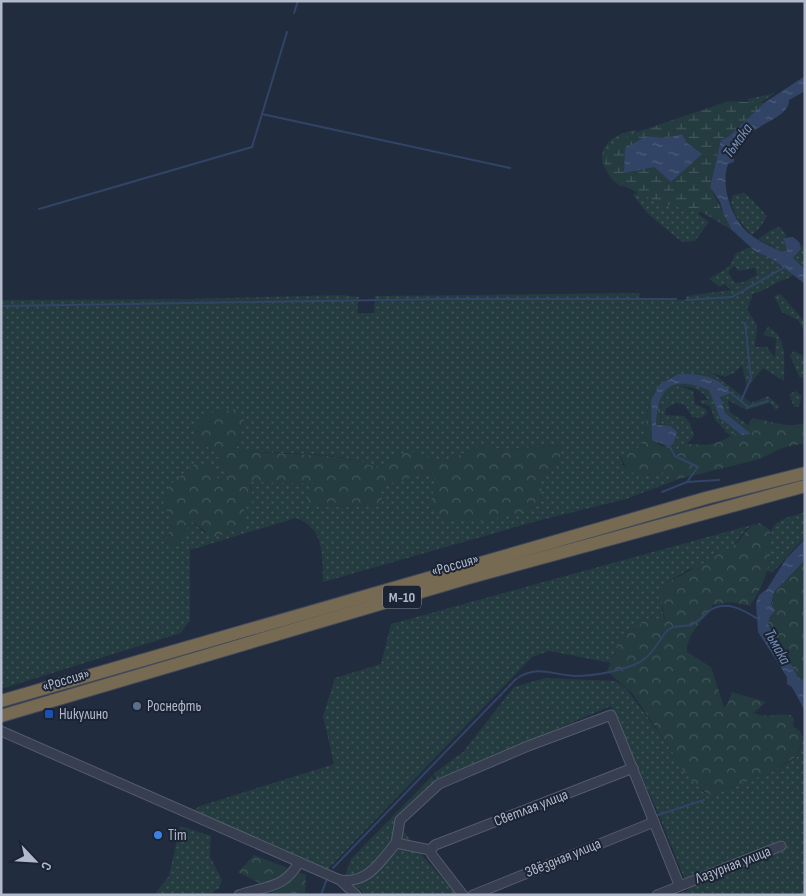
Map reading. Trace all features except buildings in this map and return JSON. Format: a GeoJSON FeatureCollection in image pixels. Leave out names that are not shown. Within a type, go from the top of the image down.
{"type":"FeatureCollection","features":[{"type":"Feature","properties":{"kind":"highway","name":"«Россия»"},"geometry":{"type":"LineString","coordinates":[[1,701],[706,498],[805,473]]}},
{"type":"Feature","properties":{"kind":"highway","name":"«Россия»"},"geometry":{"type":"LineString","coordinates":[[1,716],[477,575],[805,486]]}},
{"type":"Feature","properties":{"kind":"street"},"geometry":{"type":"LineString","coordinates":[[1,732],[340,880],[349,881],[362,878],[371,873],[396,843],[400,820],[440,784],[501,757],[610,715],[678,882],[676,887]]}},
{"type":"Feature","properties":{"kind":"street","name":"Светлая улица"},"geometry":{"type":"LineString","coordinates":[[430,850],[435,845],[633,768]]}},
{"type":"Feature","properties":{"kind":"street","name":"Звёздная улица"},"geometry":{"type":"LineString","coordinates":[[473,895],[654,822]]}},
{"type":"Feature","properties":{"kind":"street"},"geometry":{"type":"LineString","coordinates":[[396,843],[430,850],[463,895]]}},
{"type":"Feature","properties":{"kind":"street","name":"Лазурная улица"},"geometry":{"type":"LineString","coordinates":[[657,895],[781,846]]}},
{"type":"Feature","properties":{"kind":"street"},"geometry":{"type":"LineString","coordinates":[[240,895],[273,886],[288,879],[299,862]]}},
{"type":"Feature","properties":{"kind":"street"},"geometry":{"type":"LineString","coordinates":[[340,880],[356,895]]}},
{"type":"Feature","properties":{"kind":"green space"},"geometry":{"type":"Polygon","coordinates":[[[775,93],[754,107],[748,104],[748,99],[775,93]]]}},
{"type":"Feature","properties":{"kind":"green space"},"geometry":{"type":"Polygon","coordinates":[[[729,101],[764,103],[728,137],[721,140],[710,187],[732,230],[702,212],[662,204],[613,181],[604,165],[610,148],[634,133],[729,101]],[[682,134],[667,138],[647,136],[654,167],[671,182],[701,154],[687,143],[682,134]]]}},
{"type":"Feature","properties":{"kind":"green space"},"geometry":{"type":"Polygon","coordinates":[[[635,130],[641,135],[623,148],[621,169],[631,184],[620,186],[605,168],[602,160],[603,152],[606,144],[613,138],[635,130]]]}},
{"type":"Feature","properties":{"kind":"green space"},"geometry":{"type":"Polygon","coordinates":[[[642,189],[702,209],[698,214],[709,222],[695,241],[682,242],[647,213],[633,195],[642,189]]]}},
{"type":"Feature","properties":{"kind":"green space"},"geometry":{"type":"Polygon","coordinates":[[[745,193],[767,216],[759,229],[751,235],[736,216],[731,202],[733,195],[745,193]]]}},
{"type":"Feature","properties":{"kind":"green space"},"geometry":{"type":"Polygon","coordinates":[[[780,227],[787,236],[783,238],[787,250],[782,252],[758,239],[773,229],[780,227]]]}},
{"type":"Feature","properties":{"kind":"green space"},"geometry":{"type":"Polygon","coordinates":[[[799,242],[805,250],[805,269],[793,258],[801,249],[799,242]]]}},
{"type":"Feature","properties":{"kind":"green space"},"geometry":{"type":"Polygon","coordinates":[[[751,247],[771,258],[793,275],[752,294],[747,309],[757,325],[755,347],[767,347],[775,358],[776,338],[763,335],[768,327],[779,337],[784,350],[784,381],[763,368],[747,388],[742,365],[734,373],[725,377],[699,368],[714,374],[751,403],[768,396],[779,406],[776,410],[770,403],[746,410],[728,400],[730,412],[748,425],[741,433],[730,436],[715,420],[710,406],[702,403],[700,400],[708,400],[700,391],[680,386],[693,391],[695,404],[706,409],[707,414],[701,418],[692,417],[685,405],[676,403],[666,408],[665,415],[684,416],[690,423],[694,436],[677,451],[663,447],[669,442],[661,427],[660,395],[653,391],[650,394],[642,446],[620,456],[623,466],[651,476],[661,472],[679,479],[626,499],[537,521],[323,582],[322,552],[317,536],[305,523],[296,518],[190,550],[190,620],[181,633],[1,689],[1,300],[185,299],[341,295],[359,297],[357,313],[374,313],[375,296],[640,293],[639,299],[685,300],[687,296],[731,290],[724,284],[720,287],[709,279],[730,266],[736,253],[751,247]],[[734,266],[728,272],[735,283],[744,282],[757,275],[755,268],[739,271],[734,266]],[[244,420],[193,437],[215,452],[229,477],[219,481],[211,466],[195,465],[171,484],[172,522],[165,545],[191,521],[205,533],[253,502],[250,482],[313,483],[317,507],[381,506],[380,486],[422,474],[437,473],[541,494],[541,476],[561,456],[559,446],[505,449],[480,446],[442,462],[408,451],[377,468],[360,462],[325,455],[236,449],[244,420]]]}},
{"type":"Feature","properties":{"kind":"green space"},"geometry":{"type":"Polygon","coordinates":[[[781,294],[803,320],[805,333],[798,320],[782,312],[774,296],[781,294]]]}},
{"type":"Feature","properties":{"kind":"green space"},"geometry":{"type":"Polygon","coordinates":[[[794,351],[802,355],[805,361],[805,379],[799,377],[790,355],[794,351]]]}},
{"type":"Feature","properties":{"kind":"green space"},"geometry":{"type":"Polygon","coordinates":[[[653,391],[660,395],[660,426],[657,444],[677,451],[683,444],[706,445],[716,443],[742,430],[752,418],[786,425],[805,422],[805,443],[782,448],[760,459],[679,479],[661,472],[651,476],[628,472],[620,455],[642,446],[650,394],[653,391]]]}},
{"type":"Feature","properties":{"kind":"green space"},"geometry":{"type":"Polygon","coordinates":[[[796,391],[802,396],[799,407],[794,407],[789,394],[796,391]]]}},
{"type":"Feature","properties":{"kind":"green space"},"geometry":{"type":"Polygon","coordinates":[[[238,409],[244,420],[236,448],[254,451],[343,458],[377,468],[408,451],[442,462],[480,446],[505,449],[560,446],[561,456],[541,476],[541,494],[530,510],[485,521],[447,520],[430,509],[436,473],[422,474],[381,486],[382,506],[317,507],[307,502],[313,483],[250,482],[253,503],[244,509],[244,528],[214,537],[191,521],[181,543],[165,545],[172,522],[162,500],[171,484],[195,464],[211,465],[219,481],[229,477],[215,452],[193,437],[201,414],[238,409]]]}},
{"type":"Feature","properties":{"kind":"green space"},"geometry":{"type":"Polygon","coordinates":[[[805,512],[805,537],[773,572],[766,571],[769,562],[773,527],[781,520],[805,512]]]}},
{"type":"Feature","properties":{"kind":"green space"},"geometry":{"type":"Polygon","coordinates":[[[760,523],[770,530],[771,550],[764,580],[755,598],[750,606],[732,602],[713,605],[692,633],[687,646],[687,652],[711,667],[724,707],[727,705],[732,692],[766,702],[754,713],[759,715],[791,715],[794,719],[793,726],[800,731],[803,738],[797,756],[771,772],[713,795],[700,789],[694,783],[679,764],[632,693],[607,671],[618,647],[615,640],[636,628],[650,617],[665,621],[661,597],[662,585],[731,547],[747,530],[760,523]]]}},
{"type":"Feature","properties":{"kind":"green space"},"geometry":{"type":"Polygon","coordinates":[[[755,524],[746,529],[733,546],[698,568],[689,569],[663,585],[662,610],[665,621],[650,617],[636,628],[615,640],[618,647],[611,663],[549,651],[532,657],[328,869],[194,812],[200,806],[334,764],[323,716],[335,678],[381,664],[391,624],[755,524]]]}},
{"type":"Feature","properties":{"kind":"green space"},"geometry":{"type":"Polygon","coordinates":[[[805,558],[805,682],[798,677],[768,624],[774,592],[805,558]]]}},
{"type":"Feature","properties":{"kind":"green space"},"geometry":{"type":"Polygon","coordinates":[[[545,678],[616,681],[626,688],[677,760],[704,793],[771,772],[797,757],[805,735],[805,895],[676,895],[689,890],[658,813],[611,706],[437,780],[433,774],[463,752],[514,687],[545,678]]]}},
{"type":"Feature","properties":{"kind":"green space"},"geometry":{"type":"Polygon","coordinates":[[[432,776],[437,783],[396,821],[420,853],[457,895],[366,895],[345,876],[351,859],[432,776]]]}},
{"type":"Feature","properties":{"kind":"green space"},"geometry":{"type":"Polygon","coordinates":[[[180,826],[211,836],[210,857],[222,880],[219,888],[208,895],[154,895],[169,876],[180,826]]]}},
{"type":"Feature","properties":{"kind":"green space"},"geometry":{"type":"Polygon","coordinates":[[[254,855],[306,875],[305,895],[272,895],[271,889],[238,872],[254,855]]]}},
{"type":"Feature","properties":{"kind":"water","name":"Тьмака"},"geometry":{"type":"Polygon","coordinates":[[[805,76],[805,91],[789,100],[787,108],[781,114],[742,140],[736,150],[734,162],[728,164],[726,182],[729,202],[733,212],[744,229],[751,235],[782,252],[787,250],[783,238],[793,237],[799,242],[801,249],[793,258],[805,269],[805,284],[771,258],[755,251],[732,230],[720,202],[710,187],[721,140],[728,137],[764,103],[805,76]]]}},
{"type":"Feature","properties":{"kind":"water"},"geometry":{"type":"Polygon","coordinates":[[[682,134],[687,143],[702,154],[671,182],[654,167],[624,173],[625,148],[647,136],[667,138],[682,134]]]}},
{"type":"Feature","properties":{"kind":"water"},"geometry":{"type":"Polygon","coordinates":[[[679,374],[708,377],[726,387],[731,393],[720,397],[725,413],[751,434],[742,435],[720,418],[709,390],[685,384],[676,384],[664,392],[657,411],[656,425],[670,426],[677,432],[674,442],[670,447],[652,440],[651,400],[660,384],[679,374]]]}},
{"type":"Feature","properties":{"kind":"water","name":"Тьмака"},"geometry":{"type":"Polygon","coordinates":[[[805,539],[803,562],[774,592],[771,604],[775,611],[770,616],[768,624],[798,677],[805,682],[805,711],[792,687],[787,684],[787,677],[758,632],[756,603],[759,595],[767,589],[786,559],[805,539]]]}},
{"type":"Feature","properties":{"kind":"waterway"},"geometry":{"type":"LineString","coordinates":[[294,13],[298,1]]}},
{"type":"Feature","properties":{"kind":"waterway"},"geometry":{"type":"LineString","coordinates":[[39,209],[252,147],[287,32]]}},
{"type":"Feature","properties":{"kind":"waterway"},"geometry":{"type":"LineString","coordinates":[[262,114],[510,168]]}},
{"type":"Feature","properties":{"kind":"waterway"},"geometry":{"type":"LineString","coordinates":[[686,300],[732,297],[785,267]]}},
{"type":"Feature","properties":{"kind":"waterway"},"geometry":{"type":"LineString","coordinates":[[1,306],[450,299],[676,299]]}},
{"type":"Feature","properties":{"kind":"waterway"},"geometry":{"type":"LineString","coordinates":[[741,401],[751,378],[745,323]]}},
{"type":"Feature","properties":{"kind":"waterway"},"geometry":{"type":"LineString","coordinates":[[731,393],[748,407],[768,401]]}},
{"type":"Feature","properties":{"kind":"waterway"},"geometry":{"type":"LineString","coordinates":[[670,447],[675,456],[698,467],[687,482]]}},
{"type":"Feature","properties":{"kind":"waterway"},"geometry":{"type":"LineString","coordinates":[[662,492],[687,482],[719,480]]}},
{"type":"Feature","properties":{"kind":"waterway"},"geometry":{"type":"LineString","coordinates":[[333,868],[516,679],[538,671],[583,676],[631,666],[647,657],[668,629],[691,625],[709,611],[722,606],[734,607],[758,619]]}},
{"type":"Feature","properties":{"kind":"waterway"},"geometry":{"type":"LineString","coordinates":[[655,816],[704,800]]}},
{"type":"Feature","properties":{"kind":"waterway"},"geometry":{"type":"LineString","coordinates":[[321,895],[327,879]]}},
{"type":"Feature","properties":{"kind":"place","name":"Роснефть"},"geometry":{"type":"Point","coordinates":[137,706]}},
{"type":"Feature","properties":{"kind":"place","name":"Никулино"},"geometry":{"type":"Point","coordinates":[49,714]}},
{"type":"Feature","properties":{"kind":"place","name":"Tim"},"geometry":{"type":"Point","coordinates":[158,835]}}]}
